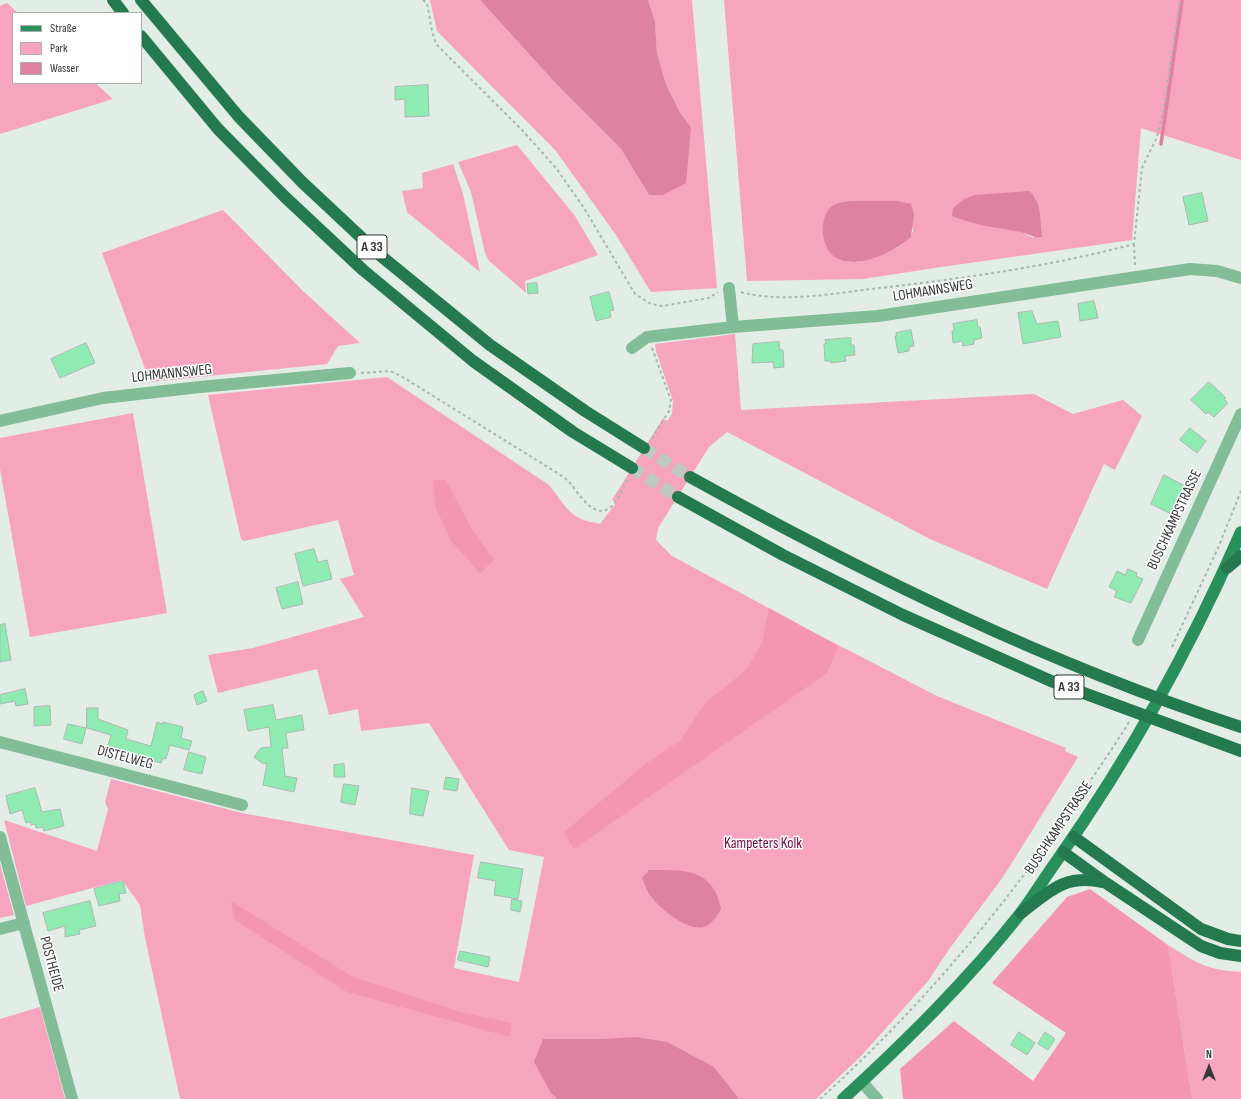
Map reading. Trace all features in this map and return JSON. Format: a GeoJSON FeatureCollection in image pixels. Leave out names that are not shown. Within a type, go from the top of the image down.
{"type":"FeatureCollection","features":[{"type":"Feature","properties":{"kind":"highway"},"geometry":{"type":"LineString","coordinates":[[113,0],[122,12]]}},
{"type":"Feature","properties":{"kind":"highway","name":"A 33"},"geometry":{"type":"LineString","coordinates":[[142,0],[239,117],[302,182],[381,256],[490,345],[585,411],[644,448]]}},
{"type":"Feature","properties":{"kind":"highway","name":"A 33"},"geometry":{"type":"LineString","coordinates":[[142,37],[218,129],[285,197],[363,270],[473,361],[573,432],[632,468]]}},
{"type":"Feature","properties":{"kind":"highway","name":"A 33"},"geometry":{"type":"LineString","coordinates":[[690,477],[792,533],[898,587],[1007,638],[1121,684],[1239,726]]}},
{"type":"Feature","properties":{"kind":"highway","name":"A 33"},"geometry":{"type":"LineString","coordinates":[[678,497],[783,555],[903,615],[1051,681],[1240,751]]}},
{"type":"Feature","properties":{"kind":"highway"},"geometry":{"type":"LineString","coordinates":[[1226,568],[1241,556]]}},
{"type":"Feature","properties":{"kind":"highway"},"geometry":{"type":"LineString","coordinates":[[1074,836],[1201,929],[1228,939],[1241,941]]}},
{"type":"Feature","properties":{"kind":"highway"},"geometry":{"type":"LineString","coordinates":[[1063,852],[1106,883],[1201,946],[1220,953],[1241,956]]}},
{"type":"Feature","properties":{"kind":"highway"},"geometry":{"type":"LineString","coordinates":[[1021,913],[1060,884],[1073,880],[1091,880],[1106,883]]}},
{"type":"Feature","properties":{"kind":"main road","name":"BUSCHKAMPSTRASSE"},"geometry":{"type":"LineString","coordinates":[[843,1099],[931,1015],[991,949],[1021,913],[1074,836],[1125,756],[1178,664],[1226,568],[1241,532]]}},
{"type":"Feature","properties":{"kind":"street","name":"LOHMANNSWEG"},"geometry":{"type":"LineString","coordinates":[[632,348],[647,337],[733,327],[878,316],[1135,276],[1190,269],[1217,270],[1241,278]]}},
{"type":"Feature","properties":{"kind":"street"},"geometry":{"type":"LineString","coordinates":[[729,288],[733,327]]}},
{"type":"Feature","properties":{"kind":"street","name":"LOHMANNSWEG"},"geometry":{"type":"LineString","coordinates":[[0,421],[103,398],[200,386],[350,373]]}},
{"type":"Feature","properties":{"kind":"street","name":"BUSCHKAMPSTRASSE"},"geometry":{"type":"LineString","coordinates":[[1138,640],[1241,414]]}},
{"type":"Feature","properties":{"kind":"street","name":"DISTELWEG"},"geometry":{"type":"LineString","coordinates":[[0,742],[242,805]]}},
{"type":"Feature","properties":{"kind":"street","name":"POSTHEIDE"},"geometry":{"type":"LineString","coordinates":[[0,837],[72,1099]]}},
{"type":"Feature","properties":{"kind":"street"},"geometry":{"type":"LineString","coordinates":[[0,929],[24,923]]}},
{"type":"Feature","properties":{"kind":"street"},"geometry":{"type":"LineString","coordinates":[[862,1082],[877,1099]]}},
{"type":"Feature","properties":{"kind":"path"},"geometry":{"type":"LineString","coordinates":[[423,0],[427,3],[436,44],[522,130],[556,168],[584,208],[635,294],[652,304],[662,306],[708,298],[729,288],[757,296],[815,296],[958,278],[1050,264],[1134,244]]}},
{"type":"Feature","properties":{"kind":"path"},"geometry":{"type":"LineString","coordinates":[[1135,276],[1134,244],[1142,168],[1157,138],[1180,0]]}},
{"type":"Feature","properties":{"kind":"path"},"geometry":{"type":"LineString","coordinates":[[647,337],[671,400],[669,411],[664,420]]}},
{"type":"Feature","properties":{"kind":"path"},"geometry":{"type":"LineString","coordinates":[[350,373],[390,371],[401,376],[559,474],[571,484],[582,500],[594,509],[605,510],[614,502]]}},
{"type":"Feature","properties":{"kind":"path"},"geometry":{"type":"LineString","coordinates":[[1170,651],[1218,548],[1241,491]]}},
{"type":"Feature","properties":{"kind":"path"},"geometry":{"type":"LineString","coordinates":[[820,1099],[890,1032],[978,934],[1022,878],[1112,751]]}},
{"type":"Feature","properties":{"kind":"green space"},"geometry":{"type":"Polygon","coordinates":[[[430,0],[480,0],[558,86],[621,149],[649,195],[663,195],[691,127],[681,114],[666,84],[657,53],[655,21],[648,0],[692,0],[717,288],[651,292],[616,235],[556,151],[437,31],[430,0]]]}},
{"type":"Feature","properties":{"kind":"green space"},"geometry":{"type":"Polygon","coordinates":[[[724,0],[1241,0],[1241,160],[1141,128],[1132,240],[863,279],[747,281],[724,0]],[[1035,196],[1024,233],[1033,238],[1039,217],[1035,196]],[[850,201],[837,204],[834,256],[849,262],[869,259],[896,248],[910,237],[913,228],[897,201],[850,201]]]}},
{"type":"Feature","properties":{"kind":"green space"},"geometry":{"type":"Polygon","coordinates":[[[7,3],[17,12],[12,12],[12,84],[96,84],[113,99],[0,134],[0,6],[7,3]]]}},
{"type":"Feature","properties":{"kind":"green space"},"geometry":{"type":"Polygon","coordinates":[[[517,145],[575,216],[598,255],[525,281],[526,293],[489,261],[485,253],[471,192],[458,162],[517,145]]]}},
{"type":"Feature","properties":{"kind":"green space"},"geometry":{"type":"Polygon","coordinates":[[[453,164],[463,194],[480,272],[407,212],[402,191],[423,188],[422,173],[453,164]]]}},
{"type":"Feature","properties":{"kind":"green space"},"geometry":{"type":"Polygon","coordinates":[[[223,210],[303,291],[360,343],[338,346],[327,364],[150,382],[102,253],[223,210]]]}},
{"type":"Feature","properties":{"kind":"green space","name":"Kampeters Kolk"},"geometry":{"type":"Polygon","coordinates":[[[735,334],[741,410],[1034,394],[1073,414],[1123,400],[1142,416],[1115,470],[1104,464],[1047,589],[930,539],[727,432],[709,447],[658,528],[656,540],[672,556],[815,633],[937,696],[1066,748],[1065,751],[1078,757],[1003,877],[950,948],[928,981],[862,1055],[816,1099],[180,1099],[145,938],[140,905],[122,880],[26,906],[4,820],[97,851],[108,809],[105,802],[111,779],[242,813],[474,855],[454,968],[519,982],[544,857],[509,850],[429,723],[361,731],[358,709],[329,715],[317,669],[218,693],[208,655],[253,648],[364,617],[340,579],[354,575],[338,520],[244,541],[241,539],[208,395],[387,377],[549,485],[567,509],[576,516],[586,521],[600,524],[616,503],[612,500],[663,418],[667,421],[672,414],[673,401],[655,344],[735,334]]]}},
{"type":"Feature","properties":{"kind":"green space"},"geometry":{"type":"Polygon","coordinates":[[[133,413],[167,613],[30,637],[0,469],[0,438],[133,413]]]}},
{"type":"Feature","properties":{"kind":"green space"},"geometry":{"type":"Polygon","coordinates":[[[0,864],[14,915],[0,918],[0,864]]]}},
{"type":"Feature","properties":{"kind":"green space"},"geometry":{"type":"Polygon","coordinates":[[[1168,945],[1187,957],[1210,967],[1241,972],[1241,1099],[1192,1099],[1168,945]]]}},
{"type":"Feature","properties":{"kind":"green space"},"geometry":{"type":"Polygon","coordinates":[[[40,1007],[65,1099],[0,1099],[0,1019],[40,1007]]]}},
{"type":"Feature","properties":{"kind":"shaded area"},"geometry":{"type":"Polygon","coordinates":[[[433,480],[446,480],[471,528],[494,560],[480,573],[451,541],[436,508],[433,480]]]}},
{"type":"Feature","properties":{"kind":"shaded area"},"geometry":{"type":"Polygon","coordinates":[[[769,608],[838,646],[827,673],[574,849],[564,832],[648,762],[681,740],[705,703],[746,670],[762,643],[769,608]]]}},
{"type":"Feature","properties":{"kind":"shaded area"},"geometry":{"type":"Polygon","coordinates":[[[1090,889],[1168,945],[1192,1099],[903,1099],[900,1069],[954,1021],[1033,1081],[1066,1033],[992,983],[1067,897],[1090,889]]]}},
{"type":"Feature","properties":{"kind":"shaded area"},"geometry":{"type":"Polygon","coordinates":[[[231,901],[353,977],[464,1013],[512,1023],[510,1037],[347,992],[235,920],[231,901]]]}},
{"type":"Feature","properties":{"kind":"water"},"geometry":{"type":"Polygon","coordinates":[[[480,0],[648,0],[655,21],[657,53],[666,84],[681,114],[691,127],[686,183],[663,195],[649,195],[621,149],[558,86],[480,0]]]}},
{"type":"Feature","properties":{"kind":"water"},"geometry":{"type":"Polygon","coordinates":[[[1029,191],[1036,200],[1038,206],[1042,237],[977,224],[952,216],[953,208],[964,199],[975,195],[1029,191]]]}},
{"type":"Feature","properties":{"kind":"water"},"geometry":{"type":"Polygon","coordinates":[[[850,201],[897,201],[911,204],[914,214],[911,237],[901,245],[875,258],[847,262],[836,258],[828,249],[823,234],[824,220],[826,213],[832,206],[850,201]]]}},
{"type":"Feature","properties":{"kind":"water"},"geometry":{"type":"Polygon","coordinates":[[[649,870],[674,870],[696,874],[711,886],[717,896],[721,909],[712,922],[704,927],[697,928],[681,922],[665,911],[648,892],[642,878],[649,870]]]}},
{"type":"Feature","properties":{"kind":"water"},"geometry":{"type":"Polygon","coordinates":[[[636,1037],[667,1042],[714,1067],[739,1099],[557,1099],[551,1093],[534,1062],[543,1039],[603,1039],[636,1037]]]}},
{"type":"Feature","properties":{"kind":"building"},"geometry":{"type":"Polygon","coordinates":[[[428,85],[429,116],[405,117],[405,99],[395,100],[395,87],[428,85]]]}},
{"type":"Feature","properties":{"kind":"building"},"geometry":{"type":"Polygon","coordinates":[[[1202,193],[1208,221],[1189,225],[1183,197],[1202,193]]]}},
{"type":"Feature","properties":{"kind":"building"},"geometry":{"type":"Polygon","coordinates":[[[537,283],[538,293],[528,294],[527,284],[537,283]]]}},
{"type":"Feature","properties":{"kind":"building"},"geometry":{"type":"Polygon","coordinates":[[[609,292],[614,310],[610,311],[611,317],[596,321],[590,297],[609,292]]]}},
{"type":"Feature","properties":{"kind":"building"},"geometry":{"type":"Polygon","coordinates":[[[1094,301],[1098,318],[1080,321],[1078,304],[1094,301]]]}},
{"type":"Feature","properties":{"kind":"building"},"geometry":{"type":"Polygon","coordinates":[[[1032,311],[1037,324],[1058,321],[1061,337],[1023,344],[1018,313],[1032,311]]]}},
{"type":"Feature","properties":{"kind":"building"},"geometry":{"type":"Polygon","coordinates":[[[977,320],[982,338],[974,340],[974,344],[969,345],[963,346],[962,341],[953,343],[953,324],[977,320]]]}},
{"type":"Feature","properties":{"kind":"building"},"geometry":{"type":"Polygon","coordinates":[[[911,330],[914,346],[909,347],[909,351],[898,353],[895,336],[897,336],[896,333],[911,330]]]}},
{"type":"Feature","properties":{"kind":"building"},"geometry":{"type":"Polygon","coordinates":[[[851,338],[851,345],[854,345],[855,355],[845,356],[846,361],[831,363],[831,361],[825,361],[825,340],[851,338]]]}},
{"type":"Feature","properties":{"kind":"building"},"geometry":{"type":"Polygon","coordinates":[[[779,342],[780,350],[783,350],[784,367],[774,368],[773,362],[752,363],[753,344],[779,342]]]}},
{"type":"Feature","properties":{"kind":"building"},"geometry":{"type":"Polygon","coordinates":[[[86,343],[95,363],[60,378],[51,359],[86,343]]]}},
{"type":"Feature","properties":{"kind":"building"},"geometry":{"type":"Polygon","coordinates":[[[1209,382],[1226,398],[1224,399],[1228,403],[1214,417],[1208,412],[1206,414],[1191,400],[1209,382]]]}},
{"type":"Feature","properties":{"kind":"building"},"geometry":{"type":"Polygon","coordinates":[[[1190,428],[1206,441],[1197,453],[1180,440],[1190,428]]]}},
{"type":"Feature","properties":{"kind":"building"},"geometry":{"type":"Polygon","coordinates":[[[1164,475],[1187,487],[1173,515],[1151,504],[1164,475]]]}},
{"type":"Feature","properties":{"kind":"building"},"geometry":{"type":"Polygon","coordinates":[[[314,549],[318,562],[327,560],[332,579],[303,586],[295,554],[314,549]]]}},
{"type":"Feature","properties":{"kind":"building"},"geometry":{"type":"Polygon","coordinates":[[[1128,569],[1137,573],[1136,576],[1143,579],[1131,603],[1114,597],[1117,591],[1109,587],[1117,571],[1125,575],[1128,569]]]}},
{"type":"Feature","properties":{"kind":"building"},"geometry":{"type":"Polygon","coordinates":[[[298,582],[303,604],[282,609],[276,588],[298,582]]]}},
{"type":"Feature","properties":{"kind":"building"},"geometry":{"type":"Polygon","coordinates":[[[5,624],[11,660],[0,662],[0,625],[5,624]]]}},
{"type":"Feature","properties":{"kind":"building"},"geometry":{"type":"Polygon","coordinates":[[[25,689],[28,704],[16,706],[15,701],[0,704],[0,695],[25,689]]]}},
{"type":"Feature","properties":{"kind":"building"},"geometry":{"type":"Polygon","coordinates":[[[203,691],[207,701],[197,705],[194,695],[203,691]]]}},
{"type":"Feature","properties":{"kind":"building"},"geometry":{"type":"Polygon","coordinates":[[[273,705],[276,720],[302,715],[304,730],[286,733],[288,748],[282,748],[285,776],[297,778],[294,792],[263,785],[267,763],[263,764],[254,757],[261,748],[271,747],[269,727],[248,731],[244,710],[273,705]]]}},
{"type":"Feature","properties":{"kind":"building"},"geometry":{"type":"Polygon","coordinates":[[[50,706],[51,725],[34,726],[34,707],[50,706]]]}},
{"type":"Feature","properties":{"kind":"building"},"geometry":{"type":"Polygon","coordinates":[[[87,708],[98,708],[98,719],[128,730],[126,739],[151,746],[157,722],[183,727],[181,738],[192,741],[189,750],[170,745],[166,759],[163,758],[161,763],[107,749],[111,735],[87,728],[87,708]]]}},
{"type":"Feature","properties":{"kind":"building"},"geometry":{"type":"Polygon","coordinates":[[[68,724],[86,728],[82,744],[64,739],[68,724]]]}},
{"type":"Feature","properties":{"kind":"building"},"geometry":{"type":"Polygon","coordinates":[[[189,752],[206,757],[202,774],[184,770],[189,752]]]}},
{"type":"Feature","properties":{"kind":"building"},"geometry":{"type":"Polygon","coordinates":[[[344,764],[345,777],[334,777],[334,765],[344,764]]]}},
{"type":"Feature","properties":{"kind":"building"},"geometry":{"type":"Polygon","coordinates":[[[446,777],[459,779],[457,791],[444,789],[446,777]]]}},
{"type":"Feature","properties":{"kind":"building"},"geometry":{"type":"Polygon","coordinates":[[[344,784],[359,786],[355,805],[341,802],[344,784]]]}},
{"type":"Feature","properties":{"kind":"building"},"geometry":{"type":"Polygon","coordinates":[[[35,788],[42,812],[60,809],[64,826],[44,831],[43,827],[36,828],[35,824],[31,825],[31,822],[26,823],[22,810],[10,814],[6,796],[35,788]]]}},
{"type":"Feature","properties":{"kind":"building"},"geometry":{"type":"Polygon","coordinates":[[[412,788],[429,791],[423,816],[410,814],[412,788]]]}},
{"type":"Feature","properties":{"kind":"building"},"geometry":{"type":"Polygon","coordinates":[[[481,862],[523,869],[518,899],[494,895],[496,881],[478,878],[481,862]]]}},
{"type":"Feature","properties":{"kind":"building"},"geometry":{"type":"Polygon","coordinates":[[[123,881],[126,893],[119,894],[120,901],[99,906],[94,889],[123,881]]]}},
{"type":"Feature","properties":{"kind":"building"},"geometry":{"type":"Polygon","coordinates":[[[512,899],[522,901],[520,912],[511,910],[512,899]]]}},
{"type":"Feature","properties":{"kind":"building"},"geometry":{"type":"Polygon","coordinates":[[[90,901],[96,926],[79,930],[80,934],[65,937],[65,926],[48,931],[43,913],[90,901]]]}},
{"type":"Feature","properties":{"kind":"building"},"geometry":{"type":"Polygon","coordinates":[[[460,951],[490,957],[488,967],[458,960],[460,951]]]}},
{"type":"Feature","properties":{"kind":"building"},"geometry":{"type":"Polygon","coordinates":[[[1019,1032],[1035,1043],[1027,1055],[1011,1045],[1019,1032]]]}},
{"type":"Feature","properties":{"kind":"building"},"geometry":{"type":"Polygon","coordinates":[[[1045,1032],[1055,1039],[1048,1050],[1038,1044],[1045,1032]]]}},
{"type":"Feature","properties":{"kind":"waterway"},"geometry":{"type":"LineString","coordinates":[[1161,144],[1182,0]]}},
{"type":"Feature","properties":{"kind":"tunnel"},"geometry":{"type":"LineString","coordinates":[[644,448],[690,477]]}},
{"type":"Feature","properties":{"kind":"tunnel"},"geometry":{"type":"LineString","coordinates":[[632,468],[678,497]]}}]}
